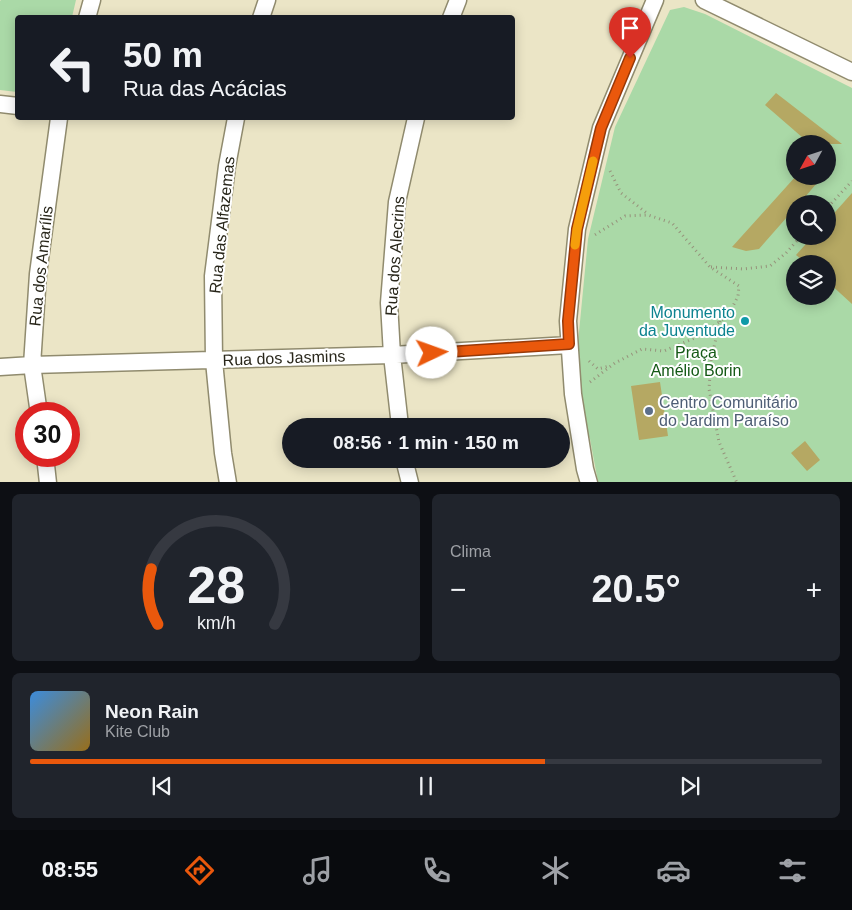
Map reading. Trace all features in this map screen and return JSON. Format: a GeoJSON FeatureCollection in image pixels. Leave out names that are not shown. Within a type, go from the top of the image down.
{"type":"FeatureCollection","features":[{"type":"Feature","properties":{"kind":"street"},"geometry":{"type":"LineString","coordinates":[[88,15],[92,0]]}},
{"type":"Feature","properties":{"kind":"street"},"geometry":{"type":"LineString","coordinates":[[261,15],[266,0]]}},
{"type":"Feature","properties":{"kind":"street"},"geometry":{"type":"LineString","coordinates":[[452,15],[458,0]]}},
{"type":"Feature","properties":{"kind":"street"},"geometry":{"type":"LineString","coordinates":[[589,482],[585,469],[573,394],[569,344],[568,321],[577,229],[601,128],[655,0]]}},
{"type":"Feature","properties":{"kind":"street"},"geometry":{"type":"LineString","coordinates":[[704,0],[852,72]]}},
{"type":"Feature","properties":{"kind":"street"},"geometry":{"type":"LineString","coordinates":[[0,104],[15,106]]}},
{"type":"Feature","properties":{"kind":"street","name":"Rua dos Amarílis"},"geometry":{"type":"LineString","coordinates":[[37,402],[32,365],[38,274],[59,120]]}},
{"type":"Feature","properties":{"kind":"street","name":"Rua das Alfazemas"},"geometry":{"type":"LineString","coordinates":[[228,482],[223,453],[214,361],[213,276],[227,166],[236,120]]}},
{"type":"Feature","properties":{"kind":"street","name":"Rua dos Alecrins"},"geometry":{"type":"LineString","coordinates":[[399,418],[392,355],[389,303],[397,202],[416,120]]}},
{"type":"Feature","properties":{"kind":"street","name":"Rua dos Jasmins"},"geometry":{"type":"LineString","coordinates":[[0,368],[32,365],[392,355],[569,344]]}},
{"type":"Feature","properties":{"kind":"street"},"geometry":{"type":"LineString","coordinates":[[46,467],[48,482]]}},
{"type":"Feature","properties":{"kind":"street"},"geometry":{"type":"LineString","coordinates":[[406,468],[410,482]]}},
{"type":"Feature","properties":{"kind":"path"},"geometry":{"type":"LineString","coordinates":[[573,394],[615,363],[642,350],[664,351],[704,334],[729,314],[738,296],[739,286],[710,267],[672,223],[648,215],[621,193],[612,177],[607,161],[596,146]]}},
{"type":"Feature","properties":{"kind":"path"},"geometry":{"type":"LineString","coordinates":[[836,198],[852,181]]}},
{"type":"Feature","properties":{"kind":"path"},"geometry":{"type":"LineString","coordinates":[[575,247],[625,216],[648,215]]}},
{"type":"Feature","properties":{"kind":"path"},"geometry":{"type":"LineString","coordinates":[[710,267],[743,269],[770,266],[793,245]]}},
{"type":"Feature","properties":{"kind":"path"},"geometry":{"type":"LineString","coordinates":[[720,321],[711,360],[709,389],[719,442],[737,482]]}},
{"type":"Feature","properties":{"kind":"green space"},"geometry":{"type":"Polygon","coordinates":[[[76,0],[72,15],[15,15],[15,92],[0,90],[0,1],[76,0]]]}},
{"type":"Feature","properties":{"kind":"green space","name":"Praça Amélio Borin"},"geometry":{"type":"Polygon","coordinates":[[[684,7],[705,14],[852,88],[852,482],[598,482],[590,439],[573,394],[588,239],[615,127],[670,10],[684,7]]]}},
{"type":"Feature","properties":{"kind":"building"},"geometry":{"type":"Polygon","coordinates":[[[776,93],[830,135],[800,135],[765,105],[776,93]]]}},
{"type":"Feature","properties":{"kind":"building"},"geometry":{"type":"Polygon","coordinates":[[[788,185],[815,185],[807,195],[786,195],[786,218],[759,249],[746,251],[732,247],[788,185]]]}},
{"type":"Feature","properties":{"kind":"building"},"geometry":{"type":"Polygon","coordinates":[[[852,193],[852,304],[836,289],[836,255],[796,255],[805,245],[836,245],[836,211],[852,193]]]}},
{"type":"Feature","properties":{"kind":"building","name":"Centro Comunitário do Jardim Paraíso"},"geometry":{"type":"Polygon","coordinates":[[[660,382],[668,436],[639,440],[631,386],[660,382]]]}},
{"type":"Feature","properties":{"kind":"building"},"geometry":{"type":"Polygon","coordinates":[[[805,441],[820,460],[807,471],[791,453],[805,441]]]}},
{"type":"Feature","properties":{"kind":"slow traffic"},"geometry":{"type":"LineString","coordinates":[[575,245],[593,161]]}},
{"type":"Feature","properties":{"kind":"place","name":"Monumento da Juventude"},"geometry":{"type":"Point","coordinates":[745,321]}},
{"type":"Feature","properties":{"kind":"place","name":"Centro Comunitário do Jardim Paraíso"},"geometry":{"type":"Point","coordinates":[649,411]}},
{"type":"Feature","properties":{"kind":"route"},"geometry":{"type":"LineString","coordinates":[[432,353],[569,344],[568,321],[577,229],[601,128],[630,58]]}}]}
